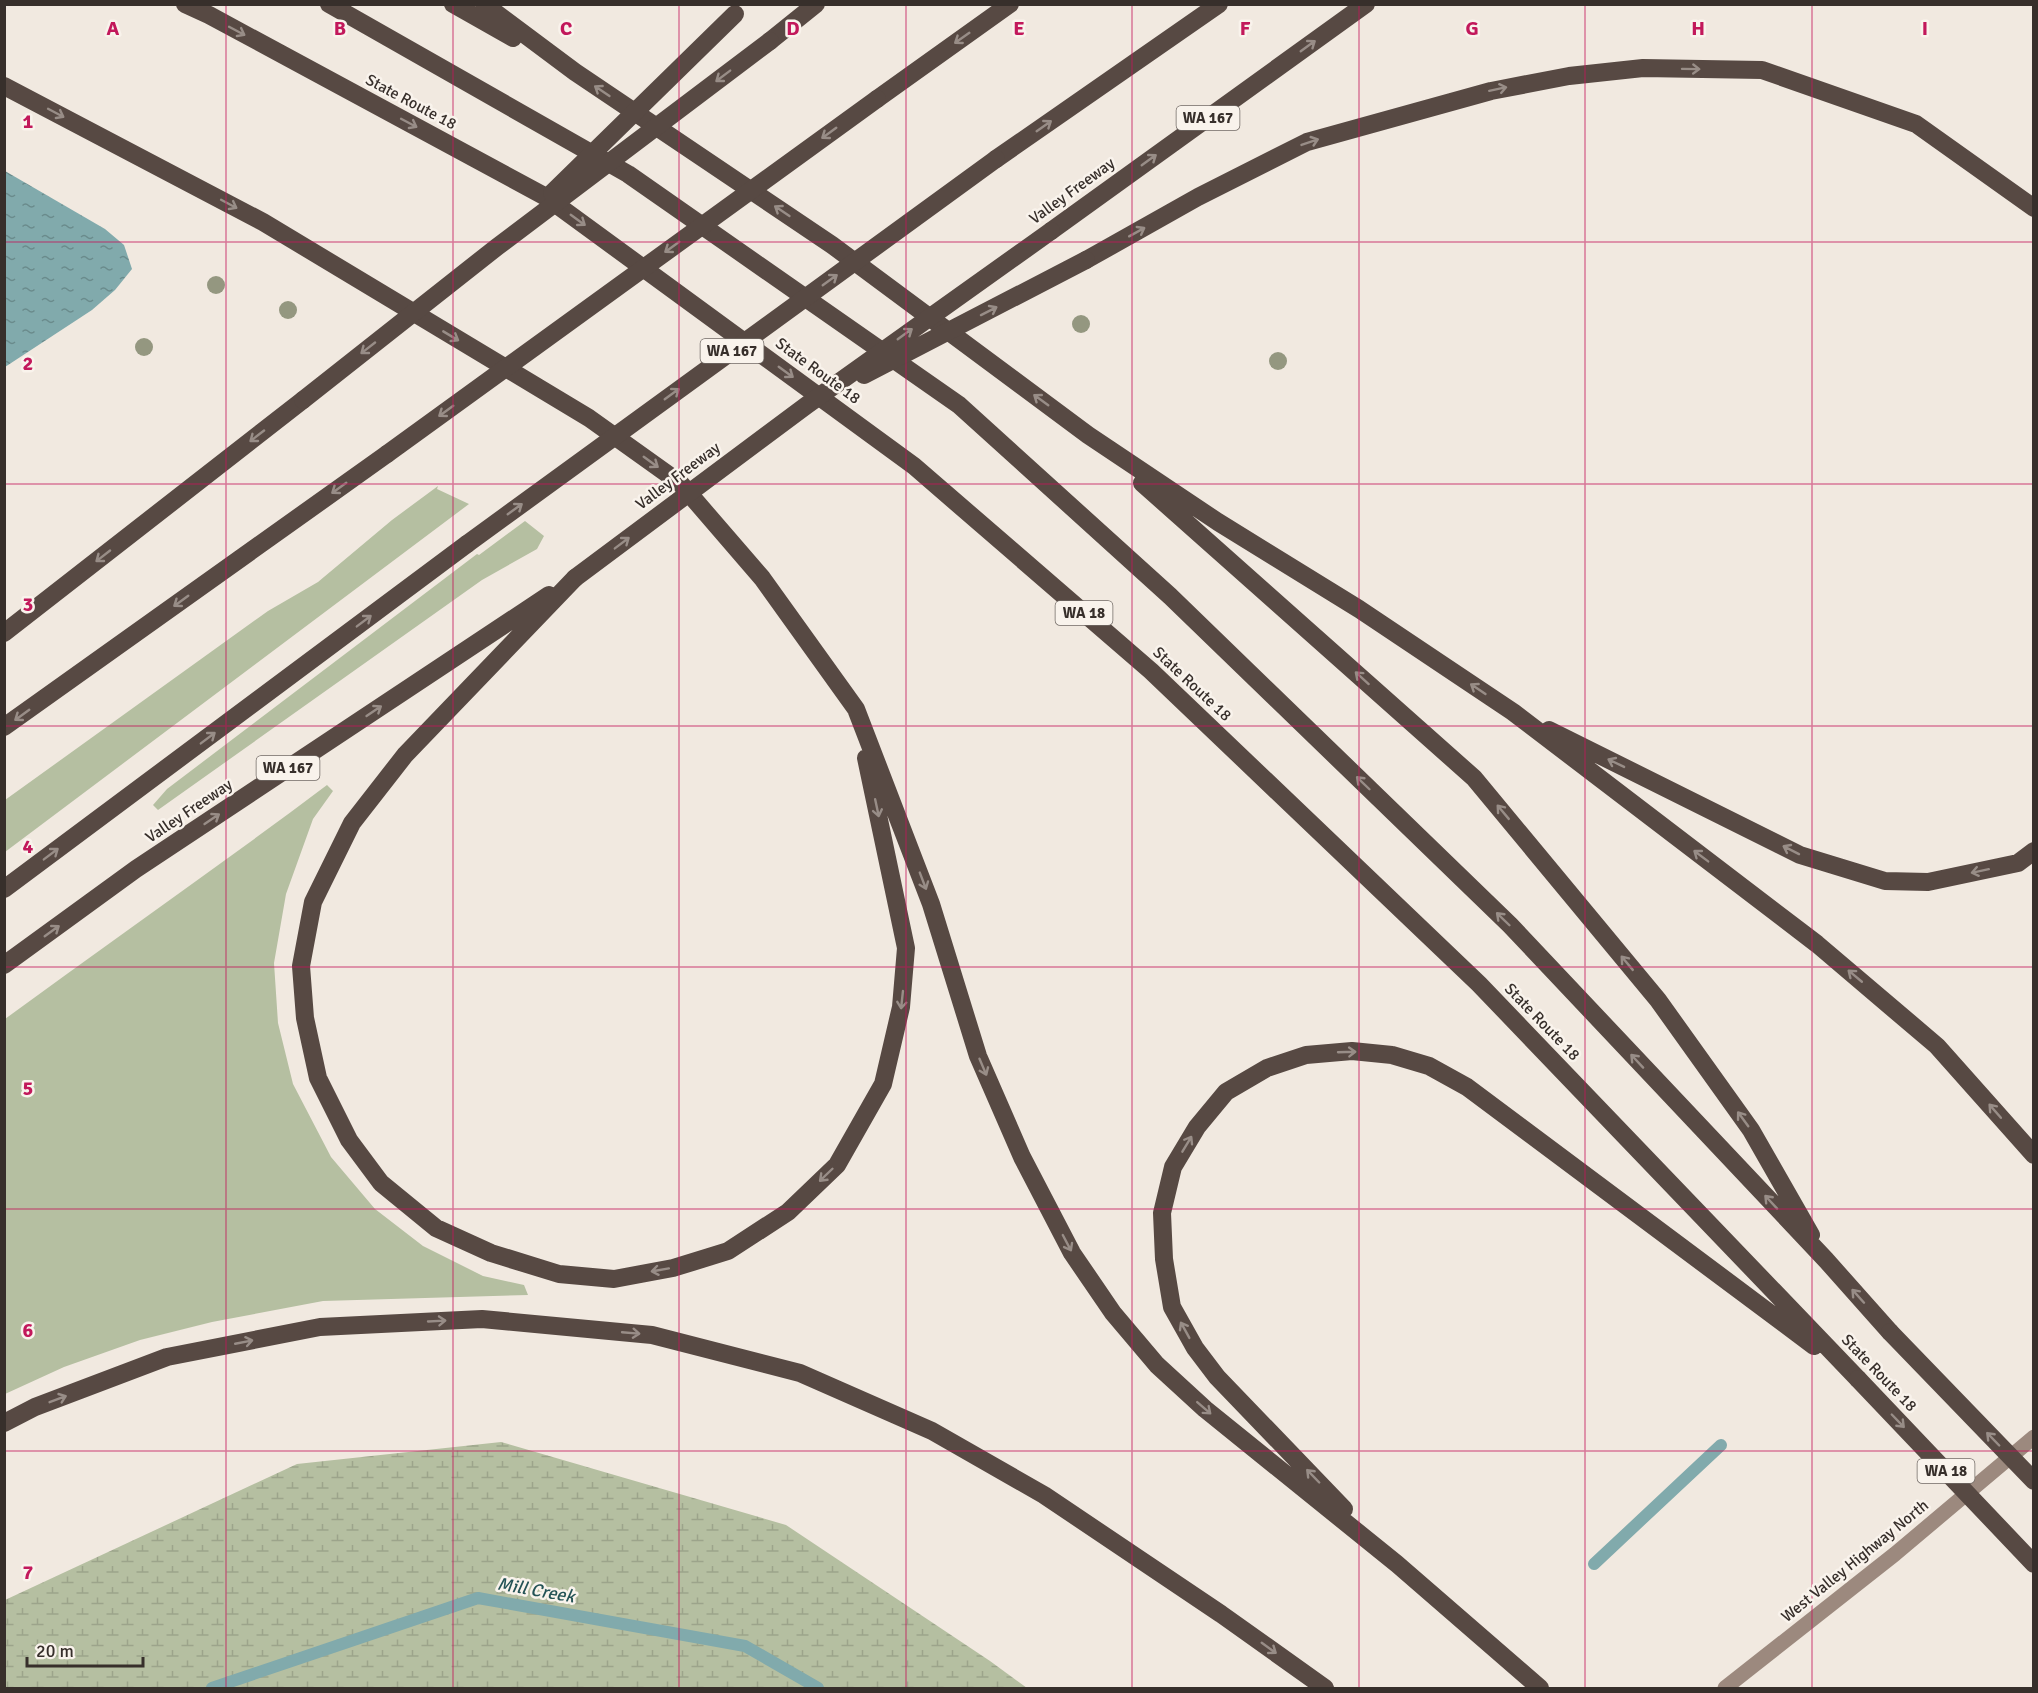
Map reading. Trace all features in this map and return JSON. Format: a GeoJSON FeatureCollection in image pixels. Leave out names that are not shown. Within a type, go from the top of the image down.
{"type":"FeatureCollection","features":[{"type":"Feature","properties":{"kind":"highway","name":"State Route 18"},"geometry":{"type":"LineString","coordinates":[[185,4],[546,197],[914,466],[1151,671],[1479,984],[2034,1564]]}},
{"type":"Feature","properties":{"kind":"highway"},"geometry":{"type":"LineString","coordinates":[[329,4],[628,174],[959,405],[1170,596],[1509,925],[1826,1260],[1890,1332],[2034,1481]]}},
{"type":"Feature","properties":{"kind":"highway"},"geometry":{"type":"LineString","coordinates":[[453,4],[575,72]]}},
{"type":"Feature","properties":{"kind":"highway"},"geometry":{"type":"LineString","coordinates":[[484,4],[575,72],[832,245],[1088,435],[1218,522],[1359,609],[1513,712],[1817,944],[1929,1039],[2034,1155]]}},
{"type":"Feature","properties":{"kind":"highway"},"geometry":{"type":"LineString","coordinates":[[4,633],[496,247],[816,4]]}},
{"type":"Feature","properties":{"kind":"highway"},"geometry":{"type":"LineString","coordinates":[[4,728],[1010,4]]}},
{"type":"Feature","properties":{"kind":"highway","name":"WA 167"},"geometry":{"type":"LineString","coordinates":[[4,889],[467,544],[996,159],[1219,4]]}},
{"type":"Feature","properties":{"kind":"highway","name":"Valley Freeway"},"geometry":{"type":"LineString","coordinates":[[4,965],[136,869],[575,578],[807,405],[1366,4]]}},
{"type":"Feature","properties":{"kind":"highway"},"geometry":{"type":"LineString","coordinates":[[496,247],[740,9]]}},
{"type":"Feature","properties":{"kind":"highway"},"geometry":{"type":"LineString","coordinates":[[807,405],[1086,260],[1198,197],[1306,142],[1491,91],[1569,76],[1643,68],[1762,70],[1916,124],[2034,208]]}},
{"type":"Feature","properties":{"kind":"highway"},"geometry":{"type":"LineString","coordinates":[[4,86],[263,222],[589,418],[680,483],[762,578],[856,709],[931,903],[978,1056],[1022,1157],[1072,1253],[1113,1313],[1157,1365],[1205,1409],[1397,1564],[1540,1689]]}},
{"type":"Feature","properties":{"kind":"highway"},"geometry":{"type":"LineString","coordinates":[[1088,435],[1474,778],[1658,1000],[1752,1130],[1826,1260]]}},
{"type":"Feature","properties":{"kind":"highway"},"geometry":{"type":"LineString","coordinates":[[575,578],[405,755],[352,823],[313,902],[301,966],[305,1018],[318,1078],[349,1140],[381,1183],[436,1228],[491,1252],[559,1274],[614,1278],[673,1268],[728,1251],[788,1212],[837,1165],[883,1084],[902,1007],[906,948],[856,709]]}},
{"type":"Feature","properties":{"kind":"highway"},"geometry":{"type":"LineString","coordinates":[[1513,712],[1800,855],[1885,881],[1928,882],[1938,880],[2018,863],[2034,851]]}},
{"type":"Feature","properties":{"kind":"highway"},"geometry":{"type":"LineString","coordinates":[[1397,1564],[1217,1377],[1195,1348],[1172,1307],[1164,1259],[1162,1213],[1173,1167],[1197,1127],[1226,1092],[1267,1068],[1306,1054],[1352,1051],[1392,1055],[1429,1066],[1467,1087],[1858,1379]]}},
{"type":"Feature","properties":{"kind":"highway"},"geometry":{"type":"LineString","coordinates":[[4,1423],[35,1407],[167,1357],[320,1327],[483,1319],[652,1335],[800,1373],[932,1431],[1044,1495],[1221,1614],[1325,1689]]}},
{"type":"Feature","properties":{"kind":"main road","name":"West Valley Highway North"},"geometry":{"type":"LineString","coordinates":[[1725,1689],[1894,1554],[2034,1437]]}},
{"type":"Feature","properties":{"kind":"green space"},"geometry":{"type":"Polygon","coordinates":[[[438,486],[437,489],[469,504],[5,852],[5,800],[268,611],[318,582],[392,520],[438,486]]]}},
{"type":"Feature","properties":{"kind":"green space"},"geometry":{"type":"Polygon","coordinates":[[[525,521],[544,536],[537,549],[482,580],[158,810],[153,805],[167,789],[477,554],[479,555],[525,521]]]}},
{"type":"Feature","properties":{"kind":"green space"},"geometry":{"type":"Polygon","coordinates":[[[327,785],[333,791],[313,819],[286,894],[274,963],[278,1023],[293,1084],[331,1157],[375,1209],[423,1246],[483,1276],[524,1285],[528,1295],[323,1301],[212,1322],[140,1340],[64,1367],[5,1394],[5,1019],[327,785]]]}},
{"type":"Feature","properties":{"kind":"green space"},"geometry":{"type":"Polygon","coordinates":[[[501,1442],[786,1525],[1027,1688],[5,1688],[5,1600],[297,1464],[501,1442]]]}},
{"type":"Feature","properties":{"kind":"water"},"geometry":{"type":"Polygon","coordinates":[[[5,171],[105,229],[124,245],[132,269],[115,290],[92,310],[5,367],[5,171]]]}},
{"type":"Feature","properties":{"kind":"waterway"},"geometry":{"type":"LineString","coordinates":[[1594,1564],[1721,1445]]}},
{"type":"Feature","properties":{"kind":"waterway","name":"Mill Creek"},"geometry":{"type":"LineString","coordinates":[[212,1688],[478,1598],[745,1646],[818,1688]]}}]}
